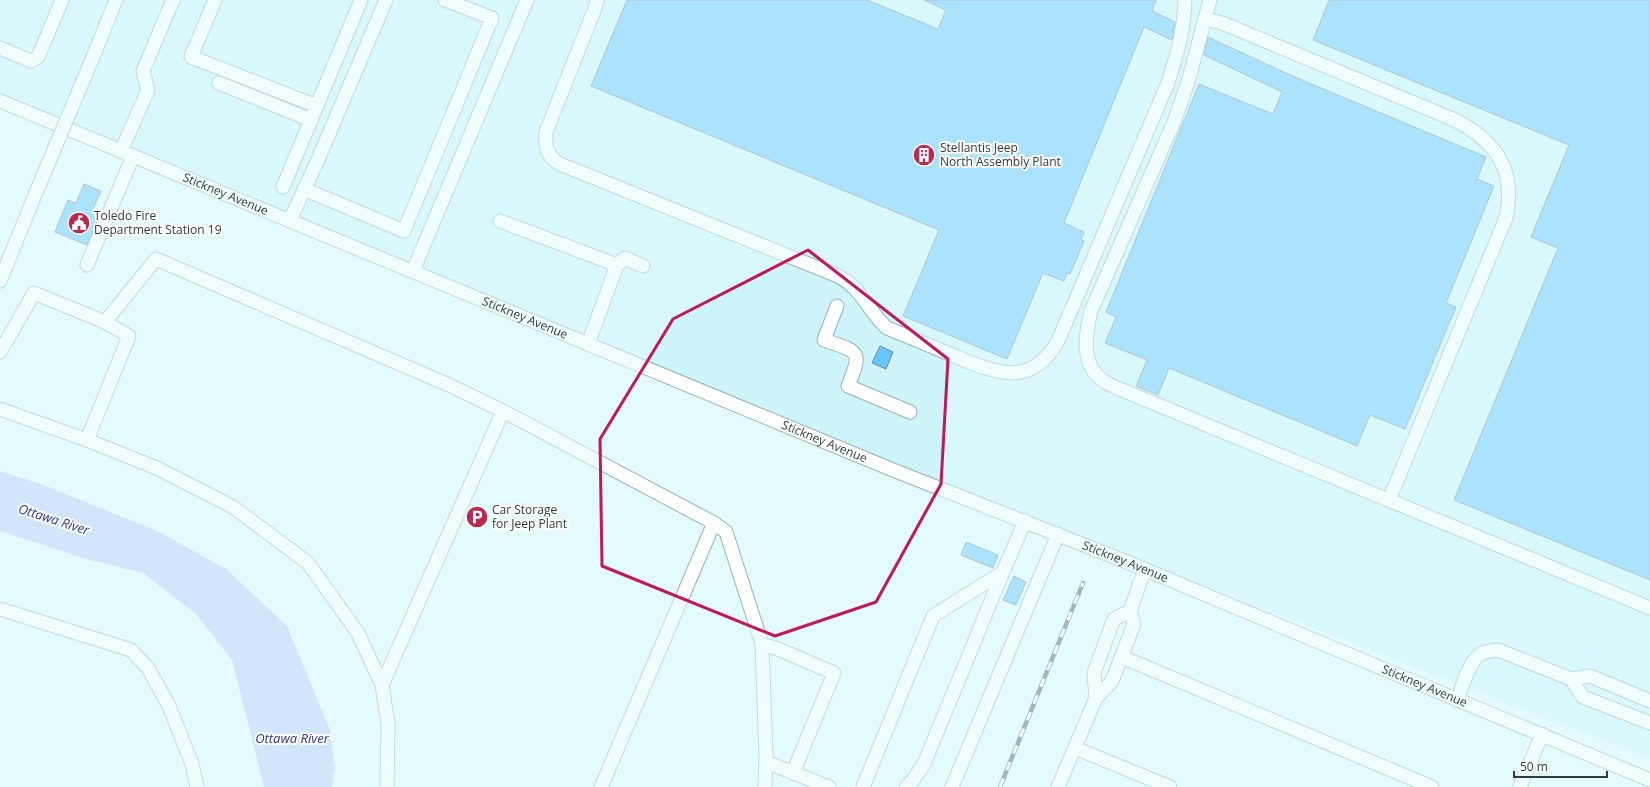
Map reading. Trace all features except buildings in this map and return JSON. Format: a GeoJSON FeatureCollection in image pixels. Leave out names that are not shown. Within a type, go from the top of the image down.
{"type":"FeatureCollection","features":[{"type":"Feature","properties":{"kind":"street"},"geometry":{"type":"LineString","coordinates":[[0,48],[31,61],[38,57],[62,0]]}},
{"type":"Feature","properties":{"kind":"street"},"geometry":{"type":"LineString","coordinates":[[0,281],[116,0]]}},
{"type":"Feature","properties":{"kind":"street"},"geometry":{"type":"LineString","coordinates":[[87,266],[148,90],[143,71],[173,0]]}},
{"type":"Feature","properties":{"kind":"street"},"geometry":{"type":"LineString","coordinates":[[215,0],[191,57],[317,106]]}},
{"type":"Feature","properties":{"kind":"street"},"geometry":{"type":"LineString","coordinates":[[283,186],[361,0]]}},
{"type":"Feature","properties":{"kind":"street"},"geometry":{"type":"LineString","coordinates":[[290,220],[317,162],[386,0]]}},
{"type":"Feature","properties":{"kind":"street"},"geometry":{"type":"LineString","coordinates":[[304,189],[404,231],[492,18],[445,0]]}},
{"type":"Feature","properties":{"kind":"street"},"geometry":{"type":"LineString","coordinates":[[413,271],[526,0]]}},
{"type":"Feature","properties":{"kind":"street"},"geometry":{"type":"LineString","coordinates":[[597,0],[546,132],[545,145],[550,157],[560,164],[838,276],[854,287],[887,328],[978,366],[996,371],[1012,373],[1027,371],[1040,364],[1050,355],[1058,341],[1167,85],[1179,50],[1185,0]]}},
{"type":"Feature","properties":{"kind":"street"},"geometry":{"type":"LineString","coordinates":[[1210,0],[1188,82],[1174,122],[1090,311],[1086,333],[1086,356],[1094,370],[1104,381],[1650,608]]}},
{"type":"Feature","properties":{"kind":"street"},"geometry":{"type":"LineString","coordinates":[[1205,19],[1236,29],[1455,120],[1472,129],[1494,150],[1502,161],[1508,176],[1510,189],[1506,218],[1389,500]]}},
{"type":"Feature","properties":{"kind":"street"},"geometry":{"type":"LineString","coordinates":[[219,83],[311,120]]}},
{"type":"Feature","properties":{"kind":"street","name":"Stickney Avenue"},"geometry":{"type":"LineString","coordinates":[[0,101],[916,479],[1058,534],[1650,780]]}},
{"type":"Feature","properties":{"kind":"street"},"geometry":{"type":"LineString","coordinates":[[500,221],[617,265]]}},
{"type":"Feature","properties":{"kind":"street"},"geometry":{"type":"LineString","coordinates":[[105,322],[156,258],[449,385],[503,411],[714,523],[726,532],[762,644],[766,762],[765,787]]}},
{"type":"Feature","properties":{"kind":"street"},"geometry":{"type":"LineString","coordinates":[[588,344],[617,265],[625,258],[643,266]]}},
{"type":"Feature","properties":{"kind":"street"},"geometry":{"type":"LineString","coordinates":[[0,352],[34,293],[105,322],[129,336],[87,440]]}},
{"type":"Feature","properties":{"kind":"street"},"geometry":{"type":"LineString","coordinates":[[837,306],[824,340],[848,348],[854,352],[857,357],[857,364],[848,386],[910,412]]}},
{"type":"Feature","properties":{"kind":"street"},"geometry":{"type":"LineString","coordinates":[[0,409],[87,440],[159,469],[233,507],[308,563],[358,633],[382,686],[388,724],[387,787]]}},
{"type":"Feature","properties":{"kind":"street"},"geometry":{"type":"LineString","coordinates":[[382,686],[503,411]]}},
{"type":"Feature","properties":{"kind":"street"},"geometry":{"type":"LineString","coordinates":[[906,787],[924,764],[1025,521]]}},
{"type":"Feature","properties":{"kind":"street"},"geometry":{"type":"LineString","coordinates":[[601,787],[714,523]]}},
{"type":"Feature","properties":{"kind":"street"},"geometry":{"type":"LineString","coordinates":[[952,787],[1058,534]]}},
{"type":"Feature","properties":{"kind":"street"},"geometry":{"type":"LineString","coordinates":[[1058,787],[1096,698],[1112,681],[1122,657],[1134,624],[1130,611],[1145,570]]}},
{"type":"Feature","properties":{"kind":"street"},"geometry":{"type":"LineString","coordinates":[[863,787],[933,616],[1003,572]]}},
{"type":"Feature","properties":{"kind":"street"},"geometry":{"type":"LineString","coordinates":[[0,609],[131,650],[148,668],[169,706],[192,764],[197,787]]}},
{"type":"Feature","properties":{"kind":"street"},"geometry":{"type":"LineString","coordinates":[[1096,698],[1094,674],[1114,619],[1130,611]]}},
{"type":"Feature","properties":{"kind":"street"},"geometry":{"type":"LineString","coordinates":[[762,644],[778,649],[834,673],[793,773]]}},
{"type":"Feature","properties":{"kind":"street"},"geometry":{"type":"LineString","coordinates":[[1457,700],[1472,664],[1478,656],[1487,651],[1498,650],[1571,679],[1590,676],[1650,701]]}},
{"type":"Feature","properties":{"kind":"street"},"geometry":{"type":"LineString","coordinates":[[1122,657],[1432,787]]}},
{"type":"Feature","properties":{"kind":"street"},"geometry":{"type":"LineString","coordinates":[[1571,679],[1583,697],[1650,724]]}},
{"type":"Feature","properties":{"kind":"street"},"geometry":{"type":"LineString","coordinates":[[1520,787],[1542,734]]}},
{"type":"Feature","properties":{"kind":"street"},"geometry":{"type":"LineString","coordinates":[[1075,748],[1170,787]]}},
{"type":"Feature","properties":{"kind":"street"},"geometry":{"type":"LineString","coordinates":[[766,762],[829,787]]}},
{"type":"Feature","properties":{"kind":"highlighted area"},"geometry":{"type":"Polygon","coordinates":[[[808,250],[948,359],[941,484],[876,602],[775,636],[602,566],[600,439],[673,319],[808,250]]]}},
{"type":"Feature","properties":{"kind":"shaded area"},"geometry":{"type":"Polygon","coordinates":[[[0,0],[1650,0],[1650,759],[709,394],[0,104],[0,0]]]}},
{"type":"Feature","properties":{"kind":"water","name":"Ottawa River"},"geometry":{"type":"Polygon","coordinates":[[[0,471],[41,484],[157,531],[226,569],[287,626],[330,730],[335,769],[332,787],[264,787],[232,660],[196,614],[143,573],[83,558],[0,531],[0,471]]]}},
{"type":"Feature","properties":{"kind":"railway"},"geometry":{"type":"LineString","coordinates":[[1000,787],[1083,583]]}},
{"type":"Feature","properties":{"kind":"place","name":"Stellantis Jeep North Assembly Plant"},"geometry":{"type":"Point","coordinates":[924,155]}},
{"type":"Feature","properties":{"kind":"place","name":"Toledo Fire Department Station 19"},"geometry":{"type":"Point","coordinates":[79,223]}},
{"type":"Feature","properties":{"kind":"place","name":"Car Storage for Jeep Plant"},"geometry":{"type":"Point","coordinates":[477,517]}}]}
